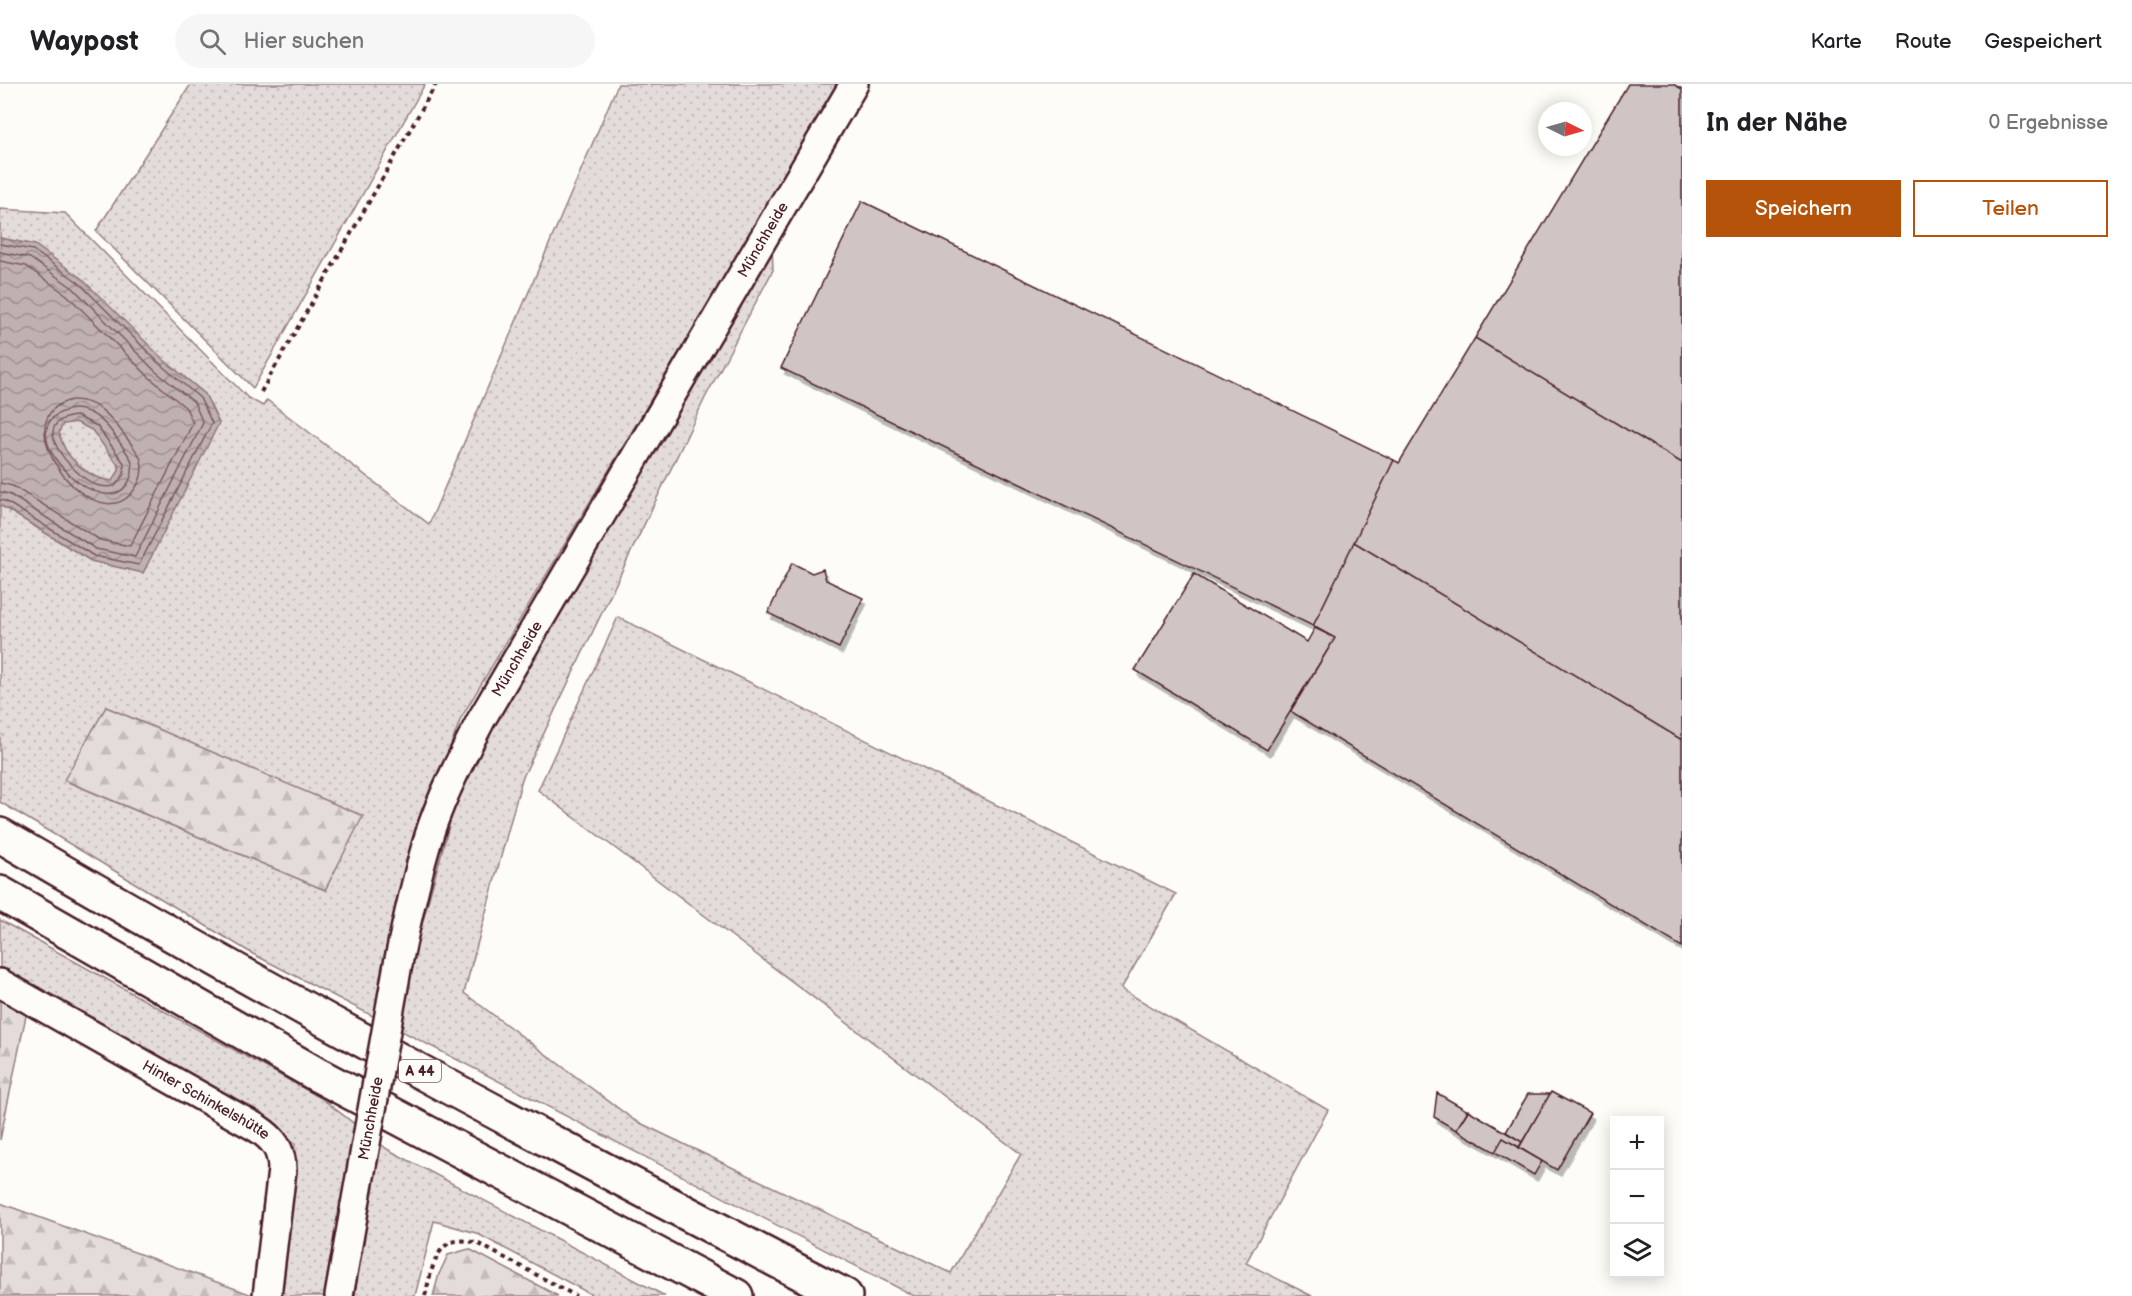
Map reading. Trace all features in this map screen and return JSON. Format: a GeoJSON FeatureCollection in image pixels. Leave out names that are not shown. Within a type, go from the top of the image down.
{"type":"FeatureCollection","features":[{"type":"Feature","properties":{"kind":"highway","name":"A 44"},"geometry":{"type":"LineString","coordinates":[[0,835],[417,1069],[845,1296]]}},
{"type":"Feature","properties":{"kind":"highway"},"geometry":{"type":"LineString","coordinates":[[0,893],[316,1074],[736,1296]]}},
{"type":"Feature","properties":{"kind":"street","name":"Münchheide"},"geometry":{"type":"LineString","coordinates":[[339,1296],[398,964],[419,872],[431,829],[446,791],[481,720],[854,84]]}},
{"type":"Feature","properties":{"kind":"street","name":"Hinter Schinkelshütte"},"geometry":{"type":"LineString","coordinates":[[0,983],[257,1128],[275,1142],[281,1154],[282,1170],[267,1296]]}},
{"type":"Feature","properties":{"kind":"path"},"geometry":{"type":"LineString","coordinates":[[261,392],[436,84]]}},
{"type":"Feature","properties":{"kind":"path"},"geometry":{"type":"LineString","coordinates":[[425,1296],[432,1269],[441,1250],[448,1243],[462,1239],[479,1244],[576,1296]]}},
{"type":"Feature","properties":{"kind":"green space"},"geometry":{"type":"Polygon","coordinates":[[[191,84],[425,84],[253,388],[96,231],[191,84]]]}},
{"type":"Feature","properties":{"kind":"green space"},"geometry":{"type":"Polygon","coordinates":[[[618,84],[839,84],[461,718],[422,822],[411,964],[453,811],[488,723],[772,245],[773,270],[705,398],[522,779],[464,993],[634,1120],[951,1273],[1021,1154],[538,790],[618,617],[1176,894],[1121,989],[1328,1110],[1246,1263],[1312,1296],[914,1296],[253,954],[0,802],[0,505],[91,561],[143,573],[176,506],[205,394],[35,245],[0,238],[0,209],[65,213],[248,398],[263,406],[267,400],[429,524],[618,84]],[[106,707],[65,781],[325,890],[362,816],[106,707]]]}},
{"type":"Feature","properties":{"kind":"green space"},"geometry":{"type":"Polygon","coordinates":[[[76,422],[92,430],[119,466],[119,471],[112,481],[85,471],[65,449],[59,432],[63,424],[76,422]]]}},
{"type":"Feature","properties":{"kind":"green space"},"geometry":{"type":"Polygon","coordinates":[[[106,707],[363,816],[325,890],[64,780],[106,707]]]}},
{"type":"Feature","properties":{"kind":"green space"},"geometry":{"type":"Polygon","coordinates":[[[0,920],[321,1098],[387,1149],[665,1296],[594,1296],[476,1233],[434,1221],[415,1296],[352,1296],[369,1203],[344,1189],[325,1296],[276,1296],[295,1144],[281,1132],[0,971],[0,920]]]}},
{"type":"Feature","properties":{"kind":"green space"},"geometry":{"type":"Polygon","coordinates":[[[0,990],[28,1006],[0,1140],[0,990]]]}},
{"type":"Feature","properties":{"kind":"green space"},"geometry":{"type":"Polygon","coordinates":[[[0,1203],[255,1296],[0,1296],[0,1203]]]}},
{"type":"Feature","properties":{"kind":"green space"},"geometry":{"type":"Polygon","coordinates":[[[469,1249],[558,1296],[433,1296],[439,1274],[448,1255],[469,1249]]]}},
{"type":"Feature","properties":{"kind":"water"},"geometry":{"type":"Polygon","coordinates":[[[0,238],[35,245],[81,278],[165,361],[205,394],[219,423],[143,573],[91,561],[0,505],[0,238]],[[76,422],[63,424],[59,432],[65,450],[78,465],[94,476],[112,481],[119,471],[119,466],[92,430],[76,422]]]}},
{"type":"Feature","properties":{"kind":"building"},"geometry":{"type":"Polygon","coordinates":[[[1628,84],[1673,84],[1682,89],[1682,463],[1475,338],[1585,156],[1592,156],[1592,144],[1628,84]]]}},
{"type":"Feature","properties":{"kind":"building"},"geometry":{"type":"Polygon","coordinates":[[[862,201],[1394,460],[1313,626],[781,368],[862,201]]]}},
{"type":"Feature","properties":{"kind":"building"},"geometry":{"type":"Polygon","coordinates":[[[1475,338],[1682,463],[1682,740],[1354,542],[1394,460],[1399,463],[1475,338]]]}},
{"type":"Feature","properties":{"kind":"building"},"geometry":{"type":"Polygon","coordinates":[[[1354,542],[1682,740],[1682,947],[1290,711],[1335,638],[1313,626],[1354,542]]]}},
{"type":"Feature","properties":{"kind":"building"},"geometry":{"type":"Polygon","coordinates":[[[792,563],[812,573],[823,569],[826,580],[863,598],[839,648],[768,613],[792,563]]]}},
{"type":"Feature","properties":{"kind":"building"},"geometry":{"type":"Polygon","coordinates":[[[1194,574],[1307,642],[1315,628],[1335,638],[1267,750],[1135,670],[1194,574]]]}},
{"type":"Feature","properties":{"kind":"building"},"geometry":{"type":"Polygon","coordinates":[[[1551,1092],[1590,1113],[1557,1170],[1519,1148],[1551,1092]]]}},
{"type":"Feature","properties":{"kind":"building"},"geometry":{"type":"Polygon","coordinates":[[[1437,1093],[1468,1111],[1456,1130],[1434,1117],[1437,1093]]]}},
{"type":"Feature","properties":{"kind":"building"},"geometry":{"type":"Polygon","coordinates":[[[1528,1094],[1550,1094],[1522,1142],[1506,1132],[1528,1094]]]}},
{"type":"Feature","properties":{"kind":"building"},"geometry":{"type":"Polygon","coordinates":[[[1468,1110],[1522,1142],[1519,1147],[1503,1138],[1495,1152],[1456,1130],[1468,1110]]]}},
{"type":"Feature","properties":{"kind":"building"},"geometry":{"type":"Polygon","coordinates":[[[1503,1138],[1542,1161],[1534,1175],[1495,1152],[1503,1138]]]}}]}
